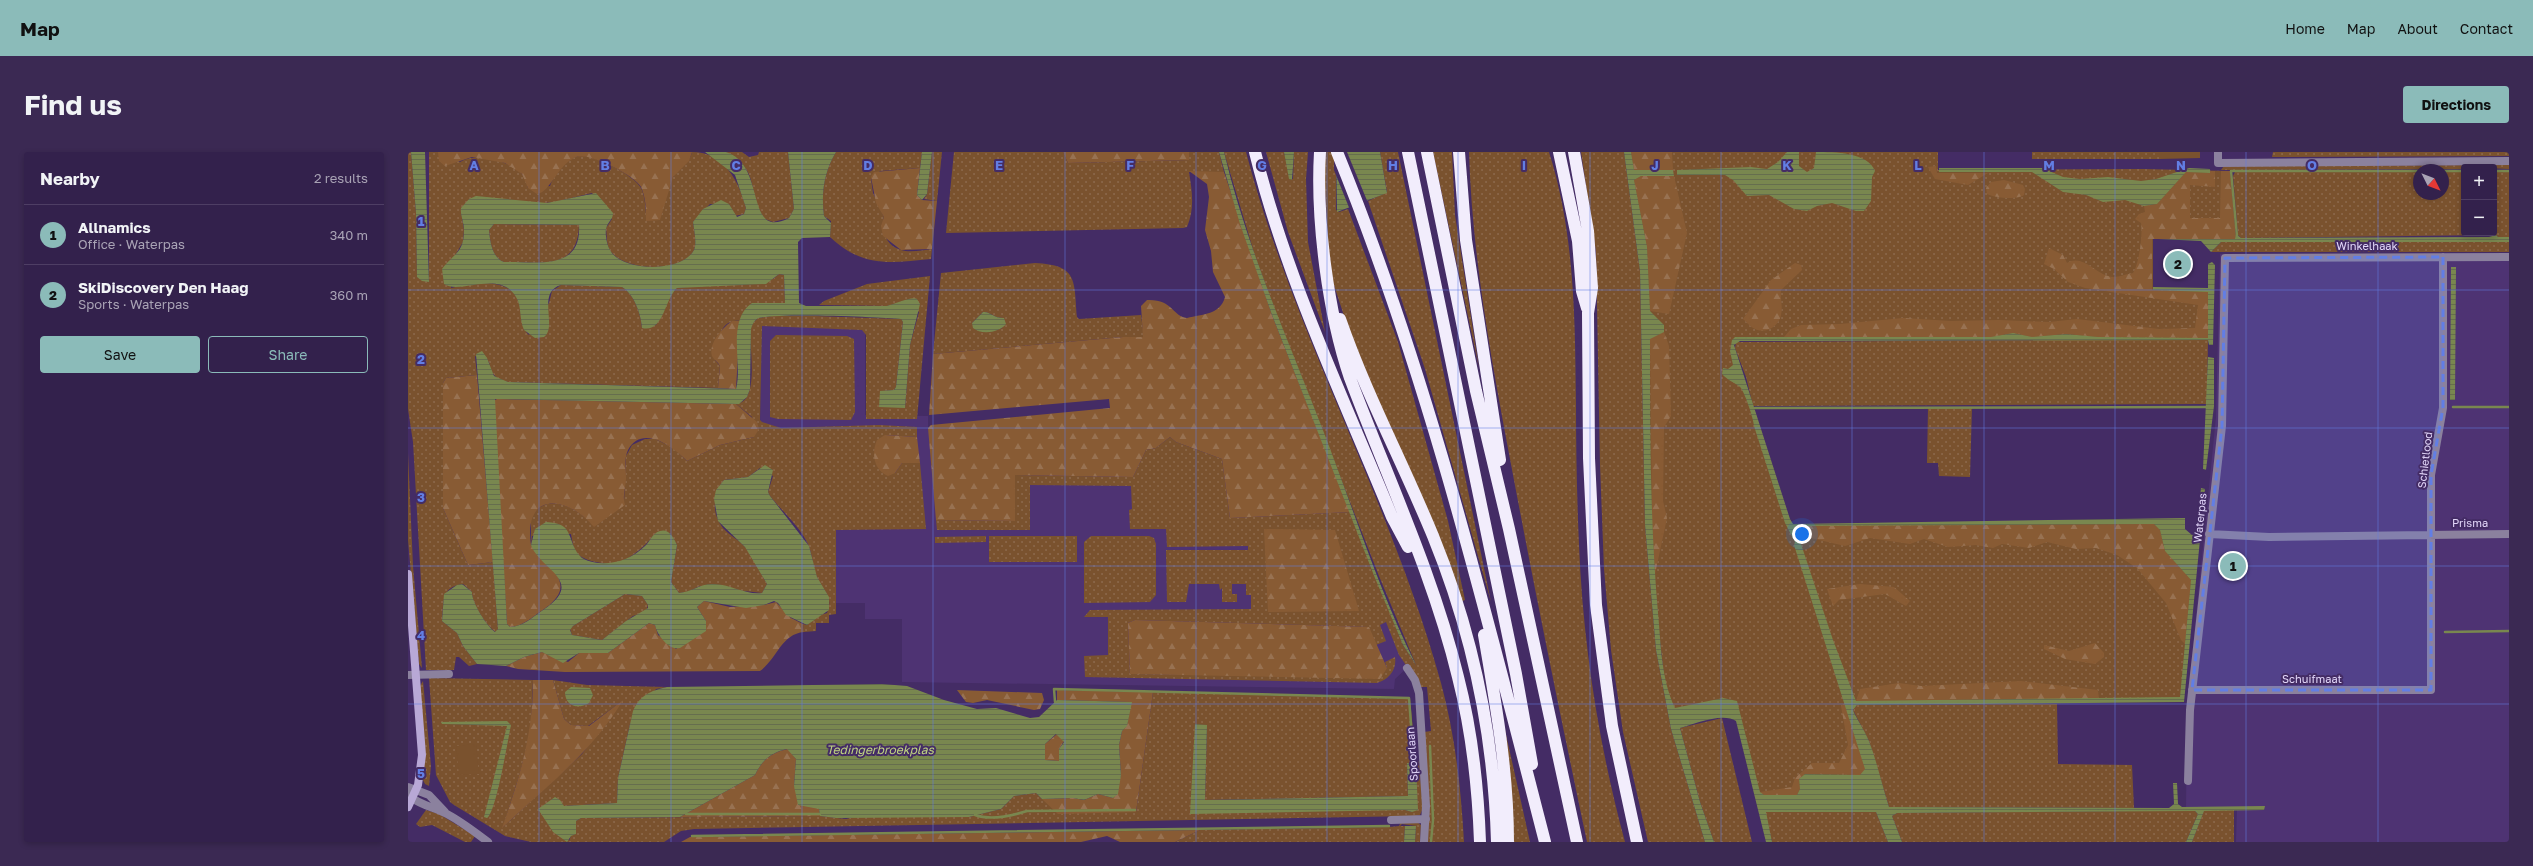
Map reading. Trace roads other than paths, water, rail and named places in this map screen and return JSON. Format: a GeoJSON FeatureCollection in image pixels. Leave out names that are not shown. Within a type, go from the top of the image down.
{"type":"FeatureCollection","features":[{"type":"Feature","properties":{"kind":"highway"},"geometry":{"type":"LineString","coordinates":[[1255,152],[1269,204],[1303,304],[1392,517],[1434,596]]}},
{"type":"Feature","properties":{"kind":"highway"},"geometry":{"type":"LineString","coordinates":[[1320,152],[1321,214],[1338,341],[1350,378],[1434,596],[1450,645],[1465,707],[1476,776],[1480,842]]}},
{"type":"Feature","properties":{"kind":"highway"},"geometry":{"type":"LineString","coordinates":[[1337,152],[1366,226],[1424,400],[1472,569],[1546,842]]}},
{"type":"Feature","properties":{"kind":"highway"},"geometry":{"type":"LineString","coordinates":[[1408,152],[1516,674],[1546,842]]}},
{"type":"Feature","properties":{"kind":"highway"},"geometry":{"type":"LineString","coordinates":[[1427,152],[1476,391],[1509,529],[1577,842]]}},
{"type":"Feature","properties":{"kind":"highway"},"geometry":{"type":"LineString","coordinates":[[1459,152],[1466,240],[1509,529]]}},
{"type":"Feature","properties":{"kind":"highway"},"geometry":{"type":"LineString","coordinates":[[1559,152],[1578,241],[1582,291],[1588,313]]}},
{"type":"Feature","properties":{"kind":"highway"},"geometry":{"type":"LineString","coordinates":[[1574,152],[1588,231],[1592,288],[1588,313],[1589,488],[1596,605],[1612,726],[1637,842]]}},
{"type":"Feature","properties":{"kind":"highway"},"geometry":{"type":"LineString","coordinates":[[1330,289],[1363,380],[1433,536],[1461,616],[1475,667],[1487,727],[1495,793],[1497,842]]}},
{"type":"Feature","properties":{"kind":"highway"},"geometry":{"type":"LineString","coordinates":[[1472,569],[1503,743],[1507,796],[1508,842]]}},
{"type":"Feature","properties":{"kind":"main road"},"geometry":{"type":"LineString","coordinates":[[408,574],[417,674],[422,755],[408,807]]}},
{"type":"Feature","properties":{"kind":"street"},"geometry":{"type":"LineString","coordinates":[[2218,152],[2218,162],[2509,162]]}},
{"type":"Feature","properties":{"kind":"street","name":"Schietlood"},"geometry":{"type":"LineString","coordinates":[[2431,690],[2431,474],[2443,408],[2443,257]]}},
{"type":"Feature","properties":{"kind":"street","name":"Winkelhaak"},"geometry":{"type":"LineString","coordinates":[[2225,258],[2509,257]]}},
{"type":"Feature","properties":{"kind":"street","name":"Waterpas"},"geometry":{"type":"LineString","coordinates":[[2188,780],[2192,690],[2222,426],[2225,258]]}},
{"type":"Feature","properties":{"kind":"street"},"geometry":{"type":"LineString","coordinates":[[2209,534],[2269,537],[2431,535]]}},
{"type":"Feature","properties":{"kind":"street","name":"Prisma"},"geometry":{"type":"LineString","coordinates":[[2431,535],[2509,534]]}},
{"type":"Feature","properties":{"kind":"street","name":"Spoorlaan"},"geometry":{"type":"LineString","coordinates":[[1407,668],[1415,680],[1419,693],[1426,819],[1424,842]]}},
{"type":"Feature","properties":{"kind":"street"},"geometry":{"type":"LineString","coordinates":[[408,675],[449,674]]}},
{"type":"Feature","properties":{"kind":"street","name":"Schuifmaat"},"geometry":{"type":"LineString","coordinates":[[2192,690],[2431,690]]}},
{"type":"Feature","properties":{"kind":"street"},"geometry":{"type":"LineString","coordinates":[[412,788],[429,795],[446,814]]}},
{"type":"Feature","properties":{"kind":"street"},"geometry":{"type":"LineString","coordinates":[[410,797],[446,814],[476,831],[488,842]]}},
{"type":"Feature","properties":{"kind":"street"},"geometry":{"type":"LineString","coordinates":[[1391,820],[1426,819]]}},
{"type":"Feature","properties":{"kind":"water"},"geometry":{"type":"Polygon","coordinates":[[[411,152],[425,152],[429,282],[422,281],[417,277],[416,213],[411,152]]]}},
{"type":"Feature","properties":{"kind":"water"},"geometry":{"type":"Polygon","coordinates":[[[705,152],[726,152],[739,159],[747,171],[760,210],[766,219],[775,222],[789,218],[794,209],[788,152],[836,152],[826,175],[823,191],[824,216],[831,223],[830,237],[802,238],[798,242],[799,303],[806,306],[887,306],[907,299],[917,299],[920,304],[910,345],[905,408],[879,407],[880,391],[894,390],[896,387],[903,322],[901,319],[802,315],[766,317],[757,319],[753,323],[751,329],[750,389],[747,397],[739,404],[495,399],[507,624],[510,627],[514,627],[527,621],[555,600],[561,591],[561,583],[557,576],[536,554],[531,545],[535,529],[546,522],[556,523],[562,526],[567,530],[577,552],[582,558],[598,563],[623,560],[639,552],[657,532],[663,530],[669,532],[677,545],[671,582],[679,593],[703,585],[718,584],[749,592],[762,593],[767,584],[745,547],[718,521],[714,499],[716,490],[724,480],[748,477],[765,465],[773,470],[768,492],[809,546],[817,577],[829,597],[829,610],[807,625],[786,615],[778,603],[774,601],[764,605],[746,608],[704,601],[697,607],[706,621],[706,631],[680,648],[668,645],[658,633],[655,625],[649,623],[608,653],[579,653],[563,663],[542,652],[524,657],[506,666],[477,664],[463,646],[457,633],[442,621],[444,594],[457,585],[462,584],[472,592],[472,596],[480,614],[488,625],[495,632],[498,629],[476,354],[482,351],[487,358],[494,376],[508,382],[736,389],[738,379],[737,332],[744,311],[752,303],[785,303],[784,275],[779,274],[766,284],[677,288],[655,326],[642,328],[636,305],[630,294],[622,287],[561,285],[554,289],[548,302],[548,332],[544,337],[535,338],[524,330],[521,322],[518,301],[509,289],[490,283],[460,287],[451,287],[444,284],[442,269],[458,252],[464,238],[461,208],[469,199],[476,196],[547,203],[596,193],[613,213],[606,229],[606,235],[609,248],[616,257],[626,263],[638,266],[665,266],[677,263],[687,258],[694,250],[695,240],[693,222],[703,209],[721,200],[729,204],[737,217],[744,214],[746,208],[735,175],[705,152]],[[494,224],[489,230],[491,244],[494,253],[504,262],[554,261],[565,257],[573,250],[578,240],[579,225],[494,224]],[[625,594],[573,626],[570,630],[572,635],[602,640],[626,621],[648,608],[648,605],[642,596],[625,594]]]}},
{"type":"Feature","properties":{"kind":"water"},"geometry":{"type":"Polygon","coordinates":[[[922,152],[932,152],[927,194],[922,200],[917,195],[922,152]]]}},
{"type":"Feature","properties":{"kind":"water"},"geometry":{"type":"Polygon","coordinates":[[[1219,152],[1224,152],[1243,221],[1267,288],[1331,451],[1377,575],[1416,665],[1403,645],[1375,578],[1272,315],[1240,224],[1219,152]]]}},
{"type":"Feature","properties":{"kind":"water"},"geometry":{"type":"Polygon","coordinates":[[[1284,152],[1294,152],[1292,180],[1289,179],[1284,152]]]}},
{"type":"Feature","properties":{"kind":"water"},"geometry":{"type":"Polygon","coordinates":[[[1336,152],[1380,152],[1387,193],[1337,212],[1336,152]]]}},
{"type":"Feature","properties":{"kind":"water"},"geometry":{"type":"Polygon","coordinates":[[[1624,152],[1631,152],[1634,170],[1673,170],[1674,176],[1641,176],[1634,180],[1647,247],[1650,311],[1664,325],[1664,332],[1650,339],[1651,476],[1655,579],[1661,649],[1664,673],[1670,697],[1675,708],[1723,698],[1737,701],[1760,792],[1764,795],[1797,795],[1800,789],[1799,779],[1805,774],[1860,775],[1865,769],[1794,545],[1795,542],[1785,523],[1748,405],[1742,389],[1722,374],[1723,368],[1728,369],[1733,365],[1730,351],[1732,340],[1735,337],[1991,337],[2013,333],[2032,337],[2066,334],[2098,337],[2208,338],[2208,292],[2153,290],[2153,287],[2208,288],[2208,264],[2212,262],[2215,265],[2213,345],[2209,345],[2208,340],[1740,341],[1734,345],[1790,519],[1793,524],[2185,518],[2185,529],[2192,535],[2196,534],[2201,488],[2205,489],[2184,702],[1857,705],[1853,710],[1869,741],[1875,757],[1889,807],[2169,808],[2174,804],[2173,783],[2177,783],[2178,804],[2182,807],[2265,806],[2264,810],[2204,811],[2192,842],[2186,842],[2198,814],[2195,811],[1897,813],[1892,816],[1902,842],[1888,842],[1876,812],[1766,812],[1772,842],[1766,842],[1736,721],[1716,718],[1680,728],[1700,802],[1714,842],[1705,842],[1671,729],[1656,650],[1645,525],[1640,271],[1624,152]],[[2154,524],[1795,526],[1833,640],[1856,701],[2180,697],[2191,580],[2165,551],[2160,530],[2154,524]]]}},
{"type":"Feature","properties":{"kind":"water"},"geometry":{"type":"Polygon","coordinates":[[[1787,152],[1799,152],[1799,166],[1807,172],[1814,168],[1816,152],[1850,154],[1865,160],[1875,171],[1872,177],[1871,201],[1864,211],[1856,211],[1832,203],[1817,206],[1807,211],[1794,209],[1769,195],[1747,196],[1733,180],[1725,175],[1677,175],[1677,170],[1751,167],[1767,169],[1778,162],[1787,152]]]}},
{"type":"Feature","properties":{"kind":"water"},"geometry":{"type":"Polygon","coordinates":[[[1939,168],[2042,168],[2063,177],[2080,179],[2108,177],[2141,181],[2156,179],[2189,168],[2210,169],[2210,173],[2186,172],[2157,204],[2144,206],[2125,200],[2103,202],[2086,195],[2063,192],[2032,172],[1939,172],[1939,168]]]}},
{"type":"Feature","properties":{"kind":"water"},"geometry":{"type":"Polygon","coordinates":[[[2236,234],[2241,238],[2497,236],[2509,237],[2509,242],[2221,242],[2211,252],[2201,241],[2158,239],[2235,239],[2236,234]]]}},
{"type":"Feature","properties":{"kind":"water"},"geometry":{"type":"Polygon","coordinates":[[[2451,267],[2456,267],[2455,400],[2450,400],[2451,267]]]}},
{"type":"Feature","properties":{"kind":"water"},"geometry":{"type":"Polygon","coordinates":[[[983,312],[1004,318],[1006,324],[995,331],[990,332],[981,332],[976,330],[973,328],[972,323],[983,312]]]}},
{"type":"Feature","properties":{"kind":"water"},"geometry":{"type":"Polygon","coordinates":[[[2208,357],[2214,358],[2214,406],[2206,470],[2203,469],[2208,357]]]}},
{"type":"Feature","properties":{"kind":"water","name":"Tedingerbroekplas"},"geometry":{"type":"Polygon","coordinates":[[[882,684],[907,686],[944,700],[977,709],[996,708],[1030,718],[1039,717],[1057,700],[1132,702],[1127,726],[1122,731],[1119,745],[1121,775],[1118,794],[1113,798],[1098,794],[1084,800],[1073,798],[1042,799],[1036,793],[1014,796],[1001,809],[969,817],[836,818],[820,816],[819,809],[798,805],[794,786],[796,759],[787,749],[777,752],[764,761],[755,775],[680,817],[581,818],[576,821],[576,834],[571,836],[567,842],[553,832],[538,809],[555,797],[560,800],[564,806],[617,803],[618,778],[633,711],[642,697],[646,694],[667,687],[882,684]],[[1056,734],[1045,744],[1045,760],[1059,761],[1059,749],[1064,742],[1056,734]]]}},
{"type":"Feature","properties":{"kind":"water"},"geometry":{"type":"Polygon","coordinates":[[[571,687],[590,688],[593,695],[589,703],[577,706],[567,701],[565,692],[571,687]]]}},
{"type":"Feature","properties":{"kind":"water"},"geometry":{"type":"Polygon","coordinates":[[[507,721],[511,725],[498,790],[487,818],[484,817],[507,726],[442,724],[441,722],[507,721]]]}},
{"type":"Feature","properties":{"kind":"water"},"geometry":{"type":"Polygon","coordinates":[[[1195,724],[1207,725],[1205,800],[1408,796],[1407,763],[1416,764],[1418,810],[1412,812],[1405,810],[1190,814],[1195,724]]]}},
{"type":"Feature","properties":{"kind":"water"},"geometry":{"type":"Polygon","coordinates":[[[1405,826],[1416,826],[1415,842],[1404,842],[1405,826]]]}},
{"type":"Feature","properties":{"kind":"waterway"},"geometry":{"type":"LineString","coordinates":[[2237,236],[2231,171],[2413,171]]}},
{"type":"Feature","properties":{"kind":"waterway"},"geometry":{"type":"LineString","coordinates":[[2449,171],[2461,171]]}},
{"type":"Feature","properties":{"kind":"waterway"},"geometry":{"type":"LineString","coordinates":[[2497,171],[2509,171]]}},
{"type":"Feature","properties":{"kind":"waterway"},"geometry":{"type":"LineString","coordinates":[[2494,237],[2495,200]]}},
{"type":"Feature","properties":{"kind":"waterway"},"geometry":{"type":"LineString","coordinates":[[1755,408],[2207,407]]}},
{"type":"Feature","properties":{"kind":"waterway"},"geometry":{"type":"LineString","coordinates":[[2453,407],[2509,407]]}},
{"type":"Feature","properties":{"kind":"waterway"},"geometry":{"type":"LineString","coordinates":[[2445,632],[2509,631]]}},
{"type":"Feature","properties":{"kind":"waterway"},"geometry":{"type":"LineString","coordinates":[[1055,702],[1054,689],[1409,698],[1413,751]]}},
{"type":"Feature","properties":{"kind":"waterway"},"geometry":{"type":"LineString","coordinates":[[1430,746],[1433,820],[1431,842]]}},
{"type":"Feature","properties":{"kind":"waterway"},"geometry":{"type":"LineString","coordinates":[[975,815],[994,818],[1027,811],[1135,810]]}},
{"type":"Feature","properties":{"kind":"waterway"},"geometry":{"type":"LineString","coordinates":[[686,814],[820,814]]}},
{"type":"Feature","properties":{"kind":"waterway"},"geometry":{"type":"LineString","coordinates":[[692,836],[1389,826]]}},
{"type":"Feature","properties":{"kind":"place","name":"SkiDiscovery Den Haag"},"geometry":{"type":"Point","coordinates":[2178,264]}},
{"type":"Feature","properties":{"kind":"place","name":"Allnamics"},"geometry":{"type":"Point","coordinates":[2233,566]}}]}
